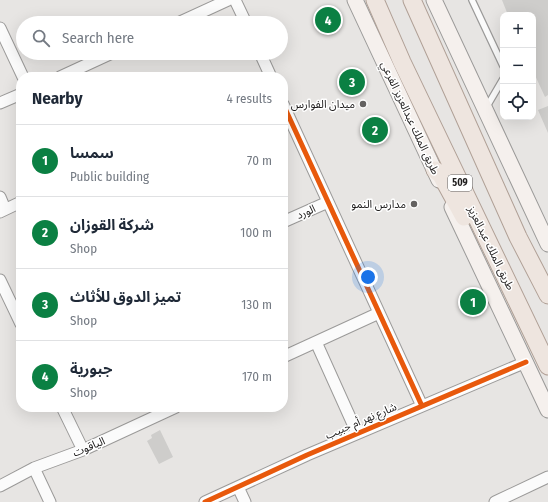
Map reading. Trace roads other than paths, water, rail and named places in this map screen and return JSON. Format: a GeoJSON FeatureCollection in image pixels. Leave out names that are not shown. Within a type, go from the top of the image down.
{"type":"FeatureCollection","features":[{"type":"Feature","properties":{"kind":"main road","name":"طريق الملك عبدالعزيز الفرعي"},"geometry":{"type":"LineString","coordinates":[[355,0],[548,410]]}},
{"type":"Feature","properties":{"kind":"main road","name":"طريق الملك عبدالعزيز"},"geometry":{"type":"LineString","coordinates":[[375,0],[402,62],[548,366]]}},
{"type":"Feature","properties":{"kind":"main road","name":"509"},"geometry":{"type":"LineString","coordinates":[[412,0],[518,237],[548,295]]}},
{"type":"Feature","properties":{"kind":"main road"},"geometry":{"type":"LineString","coordinates":[[434,0],[548,244]]}},
{"type":"Feature","properties":{"kind":"main road"},"geometry":{"type":"LineString","coordinates":[[435,170],[442,175],[494,273],[517,302]]}},
{"type":"Feature","properties":{"kind":"street"},"geometry":{"type":"LineString","coordinates":[[193,16],[228,0]]}},
{"type":"Feature","properties":{"kind":"street"},"geometry":{"type":"LineString","coordinates":[[235,0],[243,16]]}},
{"type":"Feature","properties":{"kind":"street"},"geometry":{"type":"LineString","coordinates":[[0,28],[21,72]]}},
{"type":"Feature","properties":{"kind":"street"},"geometry":{"type":"LineString","coordinates":[[71,72],[97,60]]}},
{"type":"Feature","properties":{"kind":"street"},"geometry":{"type":"LineString","coordinates":[[263,60],[269,72]]}},
{"type":"Feature","properties":{"kind":"street"},"geometry":{"type":"LineString","coordinates":[[0,103],[16,96]]}},
{"type":"Feature","properties":{"kind":"street"},"geometry":{"type":"LineString","coordinates":[[288,115],[422,406]]}},
{"type":"Feature","properties":{"kind":"street"},"geometry":{"type":"LineString","coordinates":[[0,197],[3,210],[16,204]]}},
{"type":"Feature","properties":{"kind":"street","name":"الورد"},"geometry":{"type":"LineString","coordinates":[[288,220],[328,202]]}},
{"type":"Feature","properties":{"kind":"street"},"geometry":{"type":"LineString","coordinates":[[0,280],[16,314]]}},
{"type":"Feature","properties":{"kind":"street"},"geometry":{"type":"LineString","coordinates":[[288,355],[379,313]]}},
{"type":"Feature","properties":{"kind":"street"},"geometry":{"type":"LineString","coordinates":[[316,342],[358,433]]}},
{"type":"Feature","properties":{"kind":"street","name":"شارع نهر أم حبيب"},"geometry":{"type":"LineString","coordinates":[[205,502],[358,433],[526,362]]}},
{"type":"Feature","properties":{"kind":"street"},"geometry":{"type":"LineString","coordinates":[[64,412],[83,450]]}},
{"type":"Feature","properties":{"kind":"street","name":"الياقوت"},"geometry":{"type":"LineString","coordinates":[[0,486],[34,468],[83,450],[165,412]]}},
{"type":"Feature","properties":{"kind":"street"},"geometry":{"type":"LineString","coordinates":[[34,468],[50,502]]}},
{"type":"Feature","properties":{"kind":"street"},"geometry":{"type":"LineString","coordinates":[[495,502],[548,477]]}},
{"type":"Feature","properties":{"kind":"street"},"geometry":{"type":"LineString","coordinates":[[238,487],[245,502]]}},
{"type":"Feature","properties":{"kind":"lane"},"geometry":{"type":"LineString","coordinates":[[472,0],[500,60]]}},
{"type":"Feature","properties":{"kind":"lane"},"geometry":{"type":"LineString","coordinates":[[485,110],[501,84]]}},
{"type":"Feature","properties":{"kind":"place","name":"جبورية"},"geometry":{"type":"Point","coordinates":[328,20]}},
{"type":"Feature","properties":{"kind":"place","name":"تميز الدوق للأثاث"},"geometry":{"type":"Point","coordinates":[352,82]}},
{"type":"Feature","properties":{"kind":"place","name":"ميدان الفوارس"},"geometry":{"type":"Point","coordinates":[363,104]}},
{"type":"Feature","properties":{"kind":"place","name":"شركة القوزان"},"geometry":{"type":"Point","coordinates":[375,130]}},
{"type":"Feature","properties":{"kind":"place","name":"مدارس النمو"},"geometry":{"type":"Point","coordinates":[414,204]}},
{"type":"Feature","properties":{"kind":"place","name":"سمسا"},"geometry":{"type":"Point","coordinates":[473,302]}}]}
